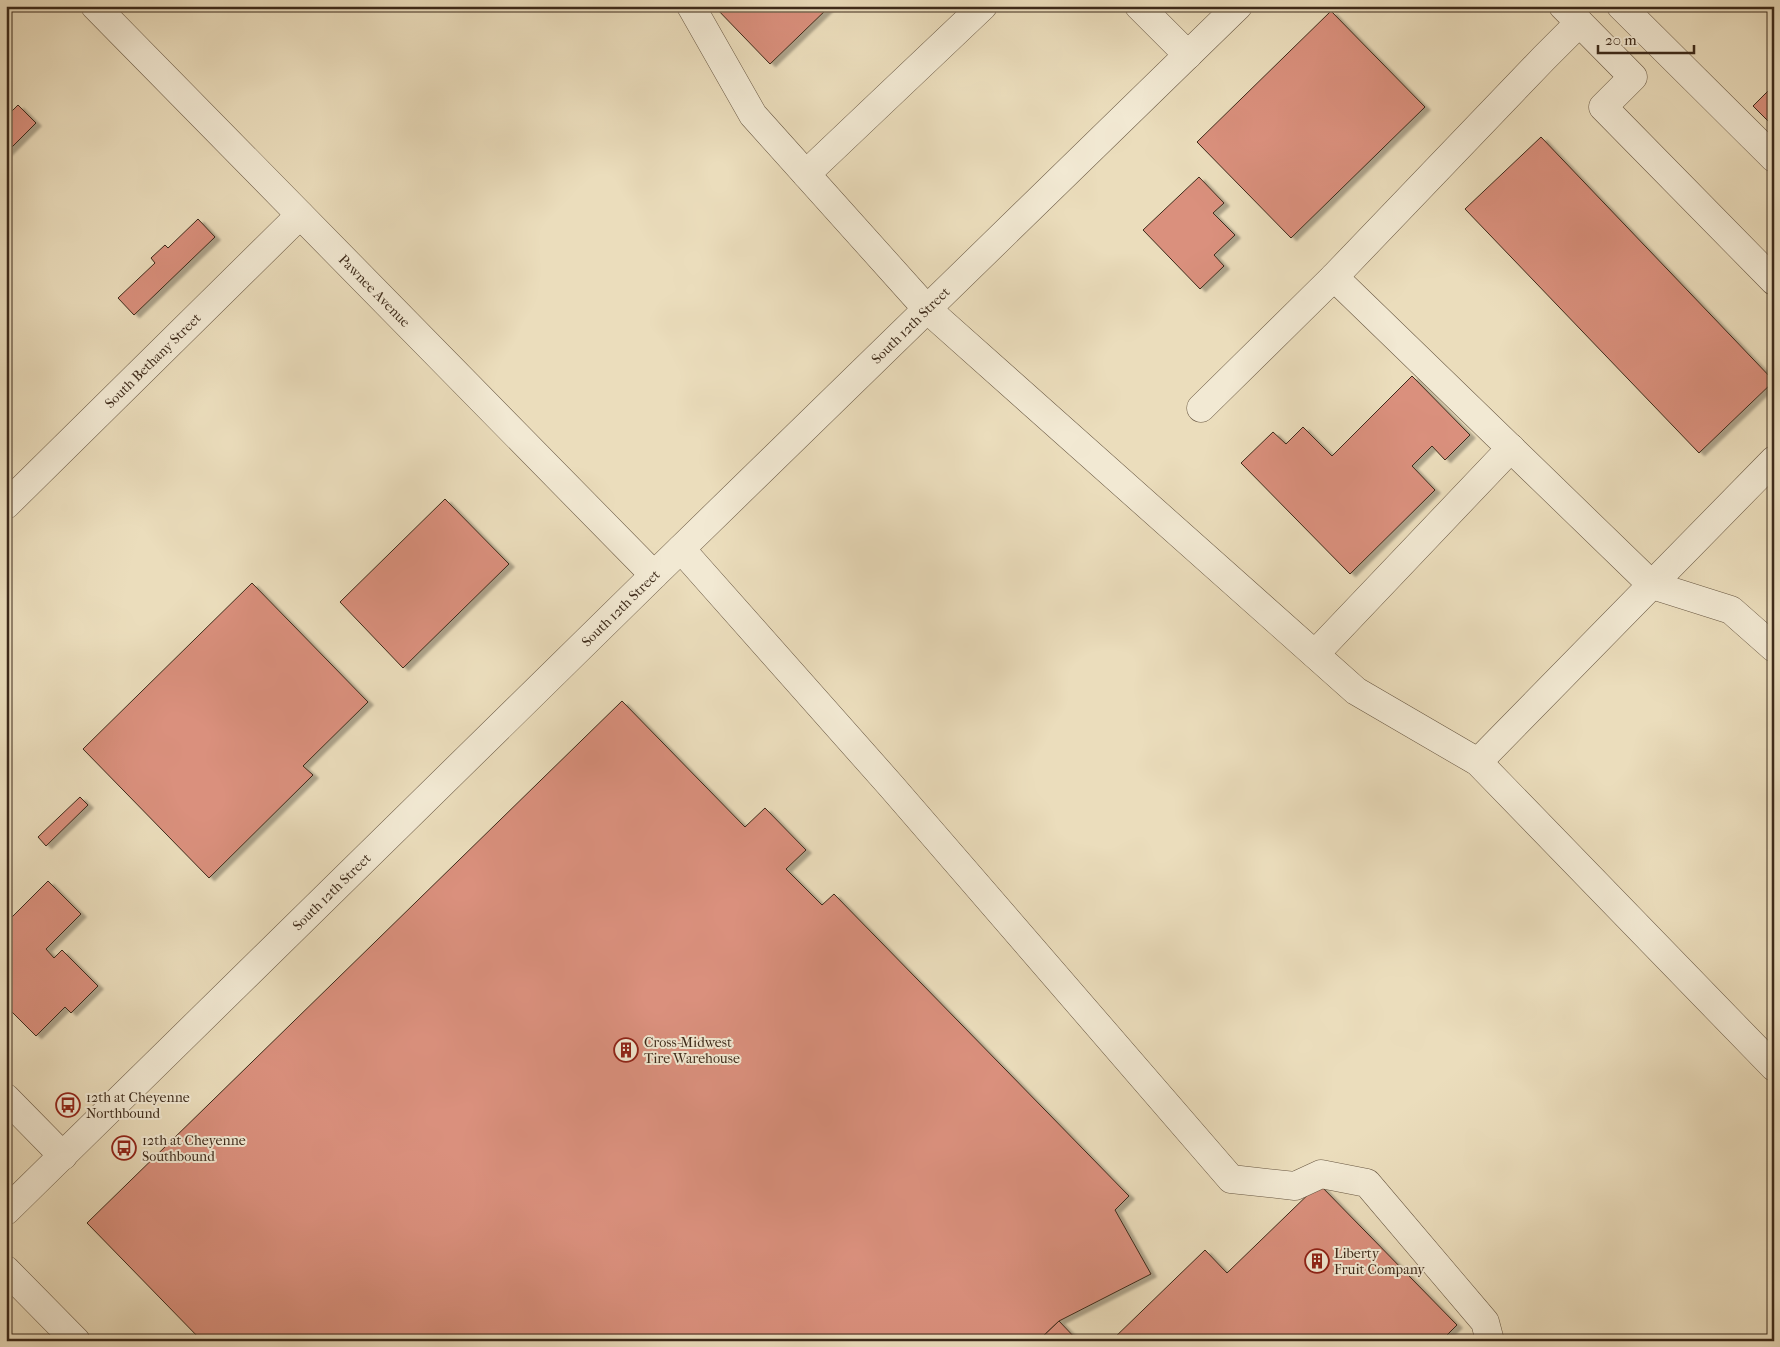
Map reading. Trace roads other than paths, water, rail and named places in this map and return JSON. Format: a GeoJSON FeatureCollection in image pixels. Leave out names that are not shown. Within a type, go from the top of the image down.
{"type":"FeatureCollection","features":[{"type":"Feature","properties":{"kind":"street","name":"Pawnee Avenue"},"geometry":{"type":"LineString","coordinates":[[95,6],[654,575]]}},
{"type":"Feature","properties":{"kind":"street"},"geometry":{"type":"LineString","coordinates":[[691,6],[753,115],[927,309],[1356,691],[1478,762],[1774,1067]]}},
{"type":"Feature","properties":{"kind":"street"},"geometry":{"type":"LineString","coordinates":[[806,174],[983,6]]}},
{"type":"Feature","properties":{"kind":"street"},"geometry":{"type":"LineString","coordinates":[[1139,6],[1188,55]]}},
{"type":"Feature","properties":{"kind":"street"},"geometry":{"type":"LineString","coordinates":[[1621,6],[1774,158]]}},
{"type":"Feature","properties":{"kind":"street","name":"South 12th Street"},"geometry":{"type":"LineString","coordinates":[[6,1212],[654,575],[1188,55],[1233,8]]}},
{"type":"Feature","properties":{"kind":"street"},"geometry":{"type":"LineString","coordinates":[[1201,408],[1334,277],[1544,58],[1571,15],[1633,77],[1603,107],[1774,281]]}},
{"type":"Feature","properties":{"kind":"street","name":"South Bethany Street"},"geometry":{"type":"LineString","coordinates":[[6,505],[300,215]]}},
{"type":"Feature","properties":{"kind":"street"},"geometry":{"type":"LineString","coordinates":[[1334,277],[1652,584],[1730,610],[1774,648]]}},
{"type":"Feature","properties":{"kind":"street"},"geometry":{"type":"LineString","coordinates":[[1315,654],[1511,448]]}},
{"type":"Feature","properties":{"kind":"street"},"geometry":{"type":"LineString","coordinates":[[1478,762],[1774,460]]}},
{"type":"Feature","properties":{"kind":"street"},"geometry":{"type":"LineString","coordinates":[[681,550],[892,787],[1231,1179],[1295,1186],[1321,1174],[1366,1183],[1484,1322],[1490,1341]]}},
{"type":"Feature","properties":{"kind":"street"},"geometry":{"type":"LineString","coordinates":[[6,1098],[63,1156]]}},
{"type":"Feature","properties":{"kind":"street"},"geometry":{"type":"LineString","coordinates":[[6,1270],[76,1341]]}},
{"type":"Feature","properties":{"kind":"place","name":"Cross-Midwest Tire Warehouse"},"geometry":{"type":"Point","coordinates":[626,1050]}},
{"type":"Feature","properties":{"kind":"place","name":"12th at Cheyenne Northbound"},"geometry":{"type":"Point","coordinates":[68,1105]}},
{"type":"Feature","properties":{"kind":"place","name":"12th at Cheyenne Southbound"},"geometry":{"type":"Point","coordinates":[124,1148]}},
{"type":"Feature","properties":{"kind":"place","name":"Liberty Fruit Company"},"geometry":{"type":"Point","coordinates":[1317,1261]}}]}
